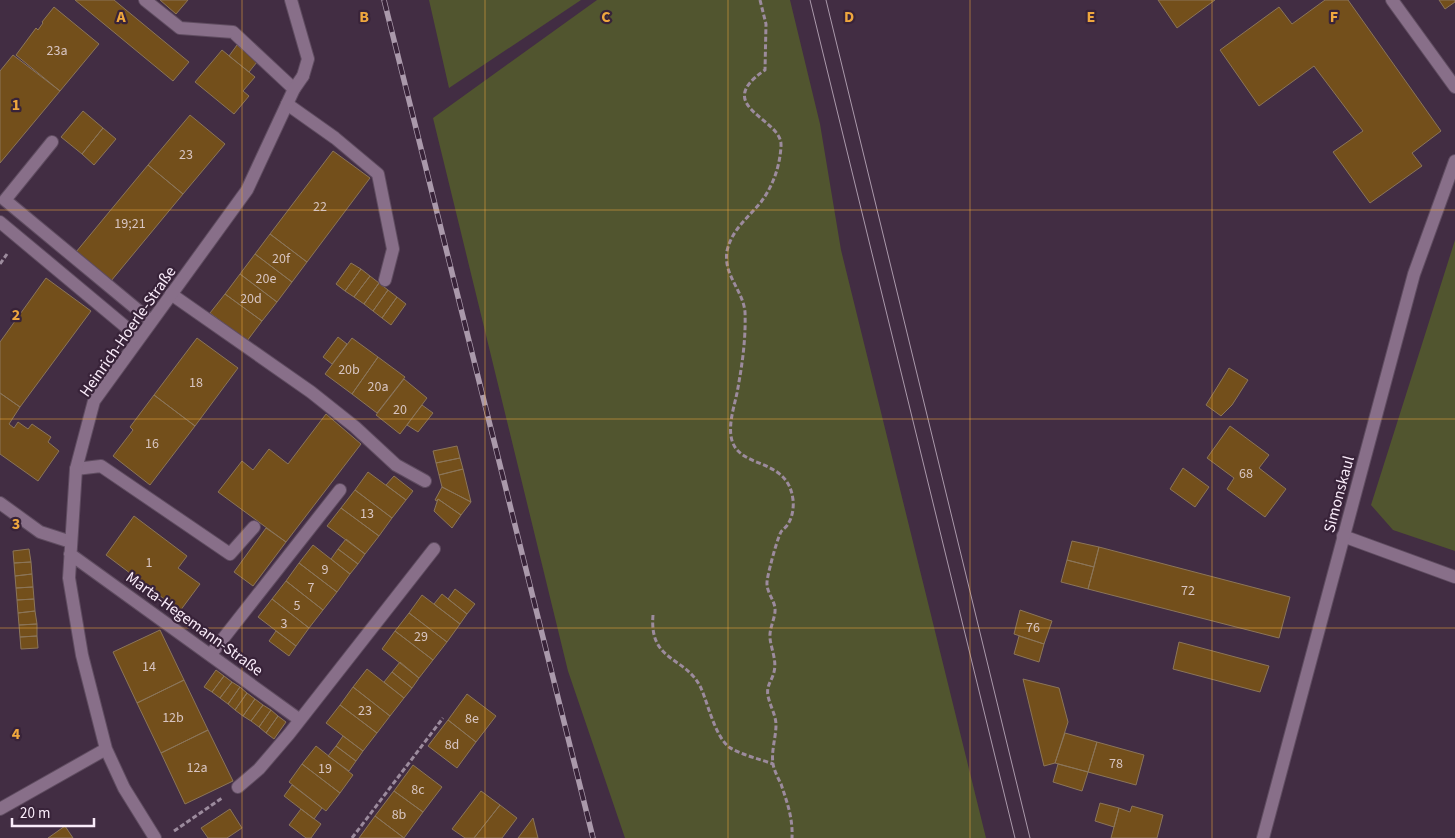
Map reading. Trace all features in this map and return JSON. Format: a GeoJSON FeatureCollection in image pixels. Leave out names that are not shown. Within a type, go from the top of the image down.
{"type":"FeatureCollection","features":[{"type":"Feature","properties":{"kind":"street"},"geometry":{"type":"LineString","coordinates":[[145,0],[180,28],[234,32],[294,90]]}},
{"type":"Feature","properties":{"kind":"street","name":"Heinrich-Hoerle-Straße"},"geometry":{"type":"LineString","coordinates":[[154,838],[124,788],[106,749],[82,655],[69,578],[76,469],[94,401],[247,190],[287,104],[303,76],[308,60],[292,0]]}},
{"type":"Feature","properties":{"kind":"street"},"geometry":{"type":"LineString","coordinates":[[1392,0],[1455,87]]}},
{"type":"Feature","properties":{"kind":"street"},"geometry":{"type":"LineString","coordinates":[[287,104],[335,138],[378,174],[393,249],[385,280]]}},
{"type":"Feature","properties":{"kind":"street"},"geometry":{"type":"LineString","coordinates":[[52,142],[5,200],[151,321]]}},
{"type":"Feature","properties":{"kind":"street","name":"Simonskaul"},"geometry":{"type":"LineString","coordinates":[[1263,838],[1414,274],[1455,161]]}},
{"type":"Feature","properties":{"kind":"street"},"geometry":{"type":"LineString","coordinates":[[0,222],[139,338]]}},
{"type":"Feature","properties":{"kind":"street"},"geometry":{"type":"LineString","coordinates":[[171,294],[311,392],[355,427],[396,465],[425,481]]}},
{"type":"Feature","properties":{"kind":"street"},"geometry":{"type":"LineString","coordinates":[[76,469],[101,466],[230,554],[254,527]]}},
{"type":"Feature","properties":{"kind":"street"},"geometry":{"type":"LineString","coordinates":[[211,654],[340,490]]}},
{"type":"Feature","properties":{"kind":"street","name":"Marta-Hegemann-Straße"},"geometry":{"type":"LineString","coordinates":[[0,503],[40,532],[71,548],[300,720]]}},
{"type":"Feature","properties":{"kind":"street"},"geometry":{"type":"LineString","coordinates":[[1343,536],[1455,577]]}},
{"type":"Feature","properties":{"kind":"street"},"geometry":{"type":"LineString","coordinates":[[238,786],[259,769],[300,720],[434,550]]}},
{"type":"Feature","properties":{"kind":"street"},"geometry":{"type":"LineString","coordinates":[[0,809],[106,749]]}},
{"type":"Feature","properties":{"kind":"path"},"geometry":{"type":"LineString","coordinates":[[760,0],[766,24],[765,70],[751,80],[745,91],[745,100],[752,111],[777,132],[781,142],[780,162],[772,183],[761,201],[734,232],[728,251],[726,266],[744,308],[745,324],[744,350],[731,423],[731,437],[736,449],[746,458],[781,473],[790,485],[793,500],[793,511],[788,525],[780,532],[766,583],[776,610],[770,638],[775,672],[767,686],[768,697],[776,722],[773,764],[792,822],[792,838]]}},
{"type":"Feature","properties":{"kind":"path"},"geometry":{"type":"LineString","coordinates":[[653,615],[652,630],[656,644],[669,658],[693,674],[716,727],[729,746],[773,764]]}},
{"type":"Feature","properties":{"kind":"path"},"geometry":{"type":"LineString","coordinates":[[352,838],[443,718]]}},
{"type":"Feature","properties":{"kind":"path"},"geometry":{"type":"LineString","coordinates":[[170,834],[238,786]]}},
{"type":"Feature","properties":{"kind":"green space"},"geometry":{"type":"Polygon","coordinates":[[[429,0],[581,0],[449,88],[429,0]]]}},
{"type":"Feature","properties":{"kind":"green space"},"geometry":{"type":"Polygon","coordinates":[[[597,0],[790,0],[820,124],[841,250],[986,838],[625,838],[568,671],[433,118],[597,0]]]}},
{"type":"Feature","properties":{"kind":"green space"},"geometry":{"type":"Polygon","coordinates":[[[1455,240],[1455,551],[1393,530],[1371,505],[1455,240]]]}},
{"type":"Feature","properties":{"kind":"building"},"geometry":{"type":"Polygon","coordinates":[[[75,0],[114,0],[189,62],[173,81],[75,0]]]}},
{"type":"Feature","properties":{"kind":"building"},"geometry":{"type":"Polygon","coordinates":[[[160,0],[188,0],[176,14],[160,0]]]}},
{"type":"Feature","properties":{"kind":"building"},"geometry":{"type":"Polygon","coordinates":[[[1158,0],[1215,0],[1177,28],[1158,0]]]}},
{"type":"Feature","properties":{"kind":"building"},"geometry":{"type":"Polygon","coordinates":[[[1325,0],[1348,0],[1441,131],[1412,153],[1422,166],[1370,203],[1333,152],[1363,131],[1314,66],[1259,106],[1220,50],[1279,7],[1292,24],[1325,0]]]}},
{"type":"Feature","properties":{"kind":"building"},"geometry":{"type":"Polygon","coordinates":[[[1439,0],[1455,0],[1455,2],[1445,9],[1439,0]]]}},
{"type":"Feature","properties":{"kind":"building"},"geometry":{"type":"Polygon","coordinates":[[[54,7],[99,44],[60,91],[16,55],[36,28],[38,30],[54,7]]]}},
{"type":"Feature","properties":{"kind":"building"},"geometry":{"type":"Polygon","coordinates":[[[237,45],[257,62],[249,72],[229,56],[237,45]]]}},
{"type":"Feature","properties":{"kind":"building"},"geometry":{"type":"Polygon","coordinates":[[[222,50],[255,77],[243,91],[249,96],[234,114],[195,82],[222,50]]]}},
{"type":"Feature","properties":{"kind":"building"},"geometry":{"type":"Polygon","coordinates":[[[13,55],[60,91],[0,163],[0,71],[13,55]]]}},
{"type":"Feature","properties":{"kind":"building"},"geometry":{"type":"Polygon","coordinates":[[[83,111],[103,128],[82,154],[61,137],[83,111]]]}},
{"type":"Feature","properties":{"kind":"building"},"geometry":{"type":"Polygon","coordinates":[[[190,115],[225,144],[183,194],[148,165],[190,115]]]}},
{"type":"Feature","properties":{"kind":"building"},"geometry":{"type":"Polygon","coordinates":[[[103,128],[116,139],[94,165],[82,154],[103,128]]]}},
{"type":"Feature","properties":{"kind":"building"},"geometry":{"type":"Polygon","coordinates":[[[333,151],[370,178],[307,262],[270,234],[333,151]]]}},
{"type":"Feature","properties":{"kind":"building"},"geometry":{"type":"Polygon","coordinates":[[[148,165],[183,194],[111,281],[76,252],[148,165]]]}},
{"type":"Feature","properties":{"kind":"building"},"geometry":{"type":"Polygon","coordinates":[[[270,234],[307,262],[292,282],[255,254],[270,234]]]}},
{"type":"Feature","properties":{"kind":"building"},"geometry":{"type":"Polygon","coordinates":[[[255,254],[292,282],[277,302],[240,274],[255,254]]]}},
{"type":"Feature","properties":{"kind":"building"},"geometry":{"type":"Polygon","coordinates":[[[351,263],[361,269],[345,291],[336,284],[351,263]]]}},
{"type":"Feature","properties":{"kind":"building"},"geometry":{"type":"Polygon","coordinates":[[[361,269],[370,276],[354,297],[345,291],[361,269]]]}},
{"type":"Feature","properties":{"kind":"building"},"geometry":{"type":"Polygon","coordinates":[[[240,274],[277,302],[262,321],[225,294],[240,274]]]}},
{"type":"Feature","properties":{"kind":"building"},"geometry":{"type":"Polygon","coordinates":[[[370,276],[379,283],[364,304],[354,297],[370,276]]]}},
{"type":"Feature","properties":{"kind":"building"},"geometry":{"type":"Polygon","coordinates":[[[46,278],[91,311],[20,407],[0,393],[0,342],[46,278]]]}},
{"type":"Feature","properties":{"kind":"building"},"geometry":{"type":"Polygon","coordinates":[[[379,283],[388,290],[373,311],[364,304],[379,283]]]}},
{"type":"Feature","properties":{"kind":"building"},"geometry":{"type":"Polygon","coordinates":[[[388,290],[397,297],[382,318],[373,311],[388,290]]]}},
{"type":"Feature","properties":{"kind":"building"},"geometry":{"type":"Polygon","coordinates":[[[225,294],[262,321],[247,341],[210,313],[225,294]]]}},
{"type":"Feature","properties":{"kind":"building"},"geometry":{"type":"Polygon","coordinates":[[[397,297],[406,304],[391,325],[382,318],[397,297]]]}},
{"type":"Feature","properties":{"kind":"building"},"geometry":{"type":"Polygon","coordinates":[[[338,337],[347,344],[332,364],[323,357],[338,337]]]}},
{"type":"Feature","properties":{"kind":"building"},"geometry":{"type":"Polygon","coordinates":[[[197,338],[238,368],[195,426],[154,395],[197,338]]]}},
{"type":"Feature","properties":{"kind":"building"},"geometry":{"type":"Polygon","coordinates":[[[352,338],[378,357],[352,394],[325,374],[352,338]]]}},
{"type":"Feature","properties":{"kind":"building"},"geometry":{"type":"Polygon","coordinates":[[[378,357],[405,377],[377,413],[352,394],[378,357]]]}},
{"type":"Feature","properties":{"kind":"building"},"geometry":{"type":"Polygon","coordinates":[[[1229,368],[1248,380],[1232,405],[1221,416],[1206,405],[1229,368]]]}},
{"type":"Feature","properties":{"kind":"building"},"geometry":{"type":"Polygon","coordinates":[[[404,379],[427,398],[400,434],[376,415],[404,379]]]}},
{"type":"Feature","properties":{"kind":"building"},"geometry":{"type":"Polygon","coordinates":[[[0,393],[20,407],[9,424],[14,428],[18,422],[28,429],[32,424],[51,437],[48,442],[59,451],[38,481],[0,454],[0,393]]]}},
{"type":"Feature","properties":{"kind":"building"},"geometry":{"type":"Polygon","coordinates":[[[154,395],[195,426],[150,485],[113,456],[133,430],[130,427],[154,395]]]}},
{"type":"Feature","properties":{"kind":"building"},"geometry":{"type":"Polygon","coordinates":[[[422,405],[433,413],[418,432],[407,425],[422,405]]]}},
{"type":"Feature","properties":{"kind":"building"},"geometry":{"type":"Polygon","coordinates":[[[326,414],[361,444],[286,542],[218,492],[242,461],[253,470],[269,449],[288,464],[326,414]]]}},
{"type":"Feature","properties":{"kind":"building"},"geometry":{"type":"Polygon","coordinates":[[[1230,426],[1269,455],[1259,468],[1286,489],[1265,517],[1227,489],[1234,478],[1207,458],[1230,426]]]}},
{"type":"Feature","properties":{"kind":"building"},"geometry":{"type":"Polygon","coordinates":[[[457,446],[460,458],[436,463],[433,451],[457,446]]]}},
{"type":"Feature","properties":{"kind":"building"},"geometry":{"type":"Polygon","coordinates":[[[460,458],[463,469],[439,475],[436,463],[460,458]]]}},
{"type":"Feature","properties":{"kind":"building"},"geometry":{"type":"Polygon","coordinates":[[[1183,468],[1209,487],[1195,507],[1170,489],[1183,468]]]}},
{"type":"Feature","properties":{"kind":"building"},"geometry":{"type":"Polygon","coordinates":[[[463,469],[471,502],[442,487],[439,475],[463,469]]]}},
{"type":"Feature","properties":{"kind":"building"},"geometry":{"type":"Polygon","coordinates":[[[368,472],[406,500],[392,518],[355,490],[368,472]]]}},
{"type":"Feature","properties":{"kind":"building"},"geometry":{"type":"Polygon","coordinates":[[[394,476],[413,491],[406,500],[386,485],[394,476]]]}},
{"type":"Feature","properties":{"kind":"building"},"geometry":{"type":"Polygon","coordinates":[[[442,487],[471,502],[461,515],[438,499],[437,501],[435,500],[442,487]]]}},
{"type":"Feature","properties":{"kind":"building"},"geometry":{"type":"Polygon","coordinates":[[[355,490],[392,518],[379,536],[341,508],[355,490]]]}},
{"type":"Feature","properties":{"kind":"building"},"geometry":{"type":"Polygon","coordinates":[[[438,499],[461,515],[452,528],[434,511],[438,499]]]}},
{"type":"Feature","properties":{"kind":"building"},"geometry":{"type":"Polygon","coordinates":[[[341,508],[379,536],[365,554],[327,526],[341,508]]]}},
{"type":"Feature","properties":{"kind":"building"},"geometry":{"type":"Polygon","coordinates":[[[134,516],[187,556],[178,568],[200,584],[180,611],[106,555],[134,516]]]}},
{"type":"Feature","properties":{"kind":"building"},"geometry":{"type":"Polygon","coordinates":[[[266,528],[286,542],[253,586],[234,572],[266,528]]]}},
{"type":"Feature","properties":{"kind":"building"},"geometry":{"type":"Polygon","coordinates":[[[346,539],[365,554],[358,564],[338,549],[346,539]]]}},
{"type":"Feature","properties":{"kind":"building"},"geometry":{"type":"Polygon","coordinates":[[[1072,541],[1099,547],[1094,567],[1067,560],[1072,541]]]}},
{"type":"Feature","properties":{"kind":"building"},"geometry":{"type":"Polygon","coordinates":[[[313,545],[350,574],[337,592],[299,563],[313,545]]]}},
{"type":"Feature","properties":{"kind":"building"},"geometry":{"type":"Polygon","coordinates":[[[1099,547],[1290,597],[1279,638],[1088,589],[1099,547]]]}},
{"type":"Feature","properties":{"kind":"building"},"geometry":{"type":"Polygon","coordinates":[[[29,549],[31,562],[14,563],[13,551],[29,549]]]}},
{"type":"Feature","properties":{"kind":"building"},"geometry":{"type":"Polygon","coordinates":[[[338,549],[358,564],[350,574],[331,559],[338,549]]]}},
{"type":"Feature","properties":{"kind":"building"},"geometry":{"type":"Polygon","coordinates":[[[1067,560],[1094,567],[1088,589],[1061,582],[1067,560]]]}},
{"type":"Feature","properties":{"kind":"building"},"geometry":{"type":"Polygon","coordinates":[[[31,562],[32,574],[15,576],[14,563],[31,562]]]}},
{"type":"Feature","properties":{"kind":"building"},"geometry":{"type":"Polygon","coordinates":[[[299,563],[337,592],[323,610],[286,581],[299,563]]]}},
{"type":"Feature","properties":{"kind":"building"},"geometry":{"type":"Polygon","coordinates":[[[32,574],[33,587],[16,588],[15,576],[32,574]]]}},
{"type":"Feature","properties":{"kind":"building"},"geometry":{"type":"Polygon","coordinates":[[[286,581],[323,610],[309,628],[272,599],[286,581]]]}},
{"type":"Feature","properties":{"kind":"building"},"geometry":{"type":"Polygon","coordinates":[[[33,587],[34,599],[17,600],[16,588],[33,587]]]}},
{"type":"Feature","properties":{"kind":"building"},"geometry":{"type":"Polygon","coordinates":[[[455,589],[475,604],[467,614],[448,599],[455,589]]]}},
{"type":"Feature","properties":{"kind":"building"},"geometry":{"type":"Polygon","coordinates":[[[442,594],[467,614],[460,624],[434,604],[442,594]]]}},
{"type":"Feature","properties":{"kind":"building"},"geometry":{"type":"Polygon","coordinates":[[[422,595],[460,624],[447,642],[409,613],[422,595]]]}},
{"type":"Feature","properties":{"kind":"building"},"geometry":{"type":"Polygon","coordinates":[[[34,599],[35,611],[18,613],[17,600],[34,599]]]}},
{"type":"Feature","properties":{"kind":"building"},"geometry":{"type":"Polygon","coordinates":[[[272,599],[309,628],[296,646],[258,617],[272,599]]]}},
{"type":"Feature","properties":{"kind":"building"},"geometry":{"type":"Polygon","coordinates":[[[1020,610],[1052,621],[1044,644],[1014,634],[1020,610]]]}},
{"type":"Feature","properties":{"kind":"building"},"geometry":{"type":"Polygon","coordinates":[[[35,611],[37,624],[19,625],[18,613],[35,611]]]}},
{"type":"Feature","properties":{"kind":"building"},"geometry":{"type":"Polygon","coordinates":[[[409,613],[447,642],[433,660],[395,631],[409,613]]]}},
{"type":"Feature","properties":{"kind":"building"},"geometry":{"type":"Polygon","coordinates":[[[37,624],[37,636],[20,637],[19,625],[37,624]]]}},
{"type":"Feature","properties":{"kind":"building"},"geometry":{"type":"Polygon","coordinates":[[[160,630],[184,680],[137,703],[113,652],[160,630]]]}},
{"type":"Feature","properties":{"kind":"building"},"geometry":{"type":"Polygon","coordinates":[[[276,631],[296,646],[289,656],[269,641],[276,631]]]}},
{"type":"Feature","properties":{"kind":"building"},"geometry":{"type":"Polygon","coordinates":[[[395,631],[433,660],[419,678],[382,649],[395,631]]]}},
{"type":"Feature","properties":{"kind":"building"},"geometry":{"type":"Polygon","coordinates":[[[37,636],[38,648],[21,649],[20,637],[37,636]]]}},
{"type":"Feature","properties":{"kind":"building"},"geometry":{"type":"Polygon","coordinates":[[[1019,636],[1044,644],[1039,662],[1014,654],[1019,636]]]}},
{"type":"Feature","properties":{"kind":"building"},"geometry":{"type":"Polygon","coordinates":[[[1179,642],[1269,666],[1260,692],[1173,669],[1179,642]]]}},
{"type":"Feature","properties":{"kind":"building"},"geometry":{"type":"Polygon","coordinates":[[[400,662],[419,678],[412,688],[392,672],[400,662]]]}},
{"type":"Feature","properties":{"kind":"building"},"geometry":{"type":"Polygon","coordinates":[[[367,669],[404,698],[390,716],[353,687],[367,669]]]}},
{"type":"Feature","properties":{"kind":"building"},"geometry":{"type":"Polygon","coordinates":[[[216,670],[224,676],[212,692],[204,687],[216,670]]]}},
{"type":"Feature","properties":{"kind":"building"},"geometry":{"type":"Polygon","coordinates":[[[392,672],[412,688],[404,698],[384,682],[392,672]]]}},
{"type":"Feature","properties":{"kind":"building"},"geometry":{"type":"Polygon","coordinates":[[[224,676],[232,682],[220,698],[212,692],[224,676]]]}},
{"type":"Feature","properties":{"kind":"building"},"geometry":{"type":"Polygon","coordinates":[[[1023,679],[1059,688],[1068,722],[1055,763],[1044,766],[1023,679]]]}},
{"type":"Feature","properties":{"kind":"building"},"geometry":{"type":"Polygon","coordinates":[[[184,680],[208,730],[161,753],[137,703],[184,680]]]}},
{"type":"Feature","properties":{"kind":"building"},"geometry":{"type":"Polygon","coordinates":[[[232,682],[240,687],[228,704],[220,698],[232,682]]]}},
{"type":"Feature","properties":{"kind":"building"},"geometry":{"type":"Polygon","coordinates":[[[240,687],[247,693],[235,710],[228,704],[240,687]]]}},
{"type":"Feature","properties":{"kind":"building"},"geometry":{"type":"Polygon","coordinates":[[[353,687],[390,716],[377,733],[340,705],[353,687]]]}},
{"type":"Feature","properties":{"kind":"building"},"geometry":{"type":"Polygon","coordinates":[[[247,693],[255,699],[243,716],[235,710],[247,693]]]}},
{"type":"Feature","properties":{"kind":"building"},"geometry":{"type":"Polygon","coordinates":[[[467,694],[496,716],[476,742],[448,720],[467,694]]]}},
{"type":"Feature","properties":{"kind":"building"},"geometry":{"type":"Polygon","coordinates":[[[255,699],[263,705],[251,721],[243,716],[255,699]]]}},
{"type":"Feature","properties":{"kind":"building"},"geometry":{"type":"Polygon","coordinates":[[[263,705],[271,710],[259,727],[251,721],[263,705]]]}},
{"type":"Feature","properties":{"kind":"building"},"geometry":{"type":"Polygon","coordinates":[[[340,705],[377,733],[363,751],[326,723],[340,705]]]}},
{"type":"Feature","properties":{"kind":"building"},"geometry":{"type":"Polygon","coordinates":[[[271,710],[278,716],[266,733],[259,727],[271,710]]]}},
{"type":"Feature","properties":{"kind":"building"},"geometry":{"type":"Polygon","coordinates":[[[278,716],[286,722],[274,739],[266,733],[278,716]]]}},
{"type":"Feature","properties":{"kind":"building"},"geometry":{"type":"Polygon","coordinates":[[[448,720],[476,742],[457,768],[428,746],[448,720]]]}},
{"type":"Feature","properties":{"kind":"building"},"geometry":{"type":"Polygon","coordinates":[[[208,730],[233,781],[185,804],[161,753],[208,730]]]}},
{"type":"Feature","properties":{"kind":"building"},"geometry":{"type":"Polygon","coordinates":[[[1065,733],[1097,742],[1088,772],[1055,763],[1065,733]]]}},
{"type":"Feature","properties":{"kind":"building"},"geometry":{"type":"Polygon","coordinates":[[[343,736],[363,751],[356,761],[336,746],[343,736]]]}},
{"type":"Feature","properties":{"kind":"building"},"geometry":{"type":"Polygon","coordinates":[[[1097,742],[1144,755],[1136,785],[1088,772],[1097,742]]]}},
{"type":"Feature","properties":{"kind":"building"},"geometry":{"type":"Polygon","coordinates":[[[316,746],[353,775],[340,793],[302,764],[316,746]]]}},
{"type":"Feature","properties":{"kind":"building"},"geometry":{"type":"Polygon","coordinates":[[[336,746],[356,761],[349,771],[328,756],[336,746]]]}},
{"type":"Feature","properties":{"kind":"building"},"geometry":{"type":"Polygon","coordinates":[[[302,764],[340,793],[326,811],[289,782],[302,764]]]}},
{"type":"Feature","properties":{"kind":"building"},"geometry":{"type":"Polygon","coordinates":[[[1058,764],[1088,772],[1082,791],[1053,782],[1058,764]]]}},
{"type":"Feature","properties":{"kind":"building"},"geometry":{"type":"Polygon","coordinates":[[[413,765],[442,787],[423,812],[394,791],[413,765]]]}},
{"type":"Feature","properties":{"kind":"building"},"geometry":{"type":"Polygon","coordinates":[[[292,785],[322,808],[314,819],[284,796],[292,785]]]}},
{"type":"Feature","properties":{"kind":"building"},"geometry":{"type":"Polygon","coordinates":[[[394,791],[423,812],[404,838],[375,816],[394,791]]]}},
{"type":"Feature","properties":{"kind":"building"},"geometry":{"type":"Polygon","coordinates":[[[481,791],[500,805],[474,838],[465,838],[452,829],[481,791]]]}},
{"type":"Feature","properties":{"kind":"building"},"geometry":{"type":"Polygon","coordinates":[[[1100,803],[1119,808],[1114,827],[1095,821],[1100,803]]]}},
{"type":"Feature","properties":{"kind":"building"},"geometry":{"type":"Polygon","coordinates":[[[500,805],[517,818],[502,838],[474,838],[500,805]]]}},
{"type":"Feature","properties":{"kind":"building"},"geometry":{"type":"Polygon","coordinates":[[[1132,806],[1163,815],[1157,838],[1111,838],[1119,808],[1130,812],[1132,806]]]}},
{"type":"Feature","properties":{"kind":"building"},"geometry":{"type":"Polygon","coordinates":[[[230,809],[242,828],[227,838],[208,838],[201,828],[230,809]]]}},
{"type":"Feature","properties":{"kind":"building"},"geometry":{"type":"Polygon","coordinates":[[[301,809],[321,824],[311,838],[306,838],[289,825],[301,809]]]}},
{"type":"Feature","properties":{"kind":"building"},"geometry":{"type":"Polygon","coordinates":[[[375,816],[404,838],[359,838],[375,816]]]}},
{"type":"Feature","properties":{"kind":"building"},"geometry":{"type":"Polygon","coordinates":[[[533,818],[538,838],[518,838],[533,818]]]}},
{"type":"Feature","properties":{"kind":"building"},"geometry":{"type":"Polygon","coordinates":[[[65,826],[73,838],[48,838],[65,826]]]}},
{"type":"Feature","properties":{"kind":"tram line"},"geometry":{"type":"LineString","coordinates":[[810,0],[1015,838]]}},
{"type":"Feature","properties":{"kind":"tram line"},"geometry":{"type":"LineString","coordinates":[[826,0],[1030,838]]}},
{"type":"Feature","properties":{"kind":"railway"},"geometry":{"type":"LineString","coordinates":[[384,0],[593,838]]}}]}
